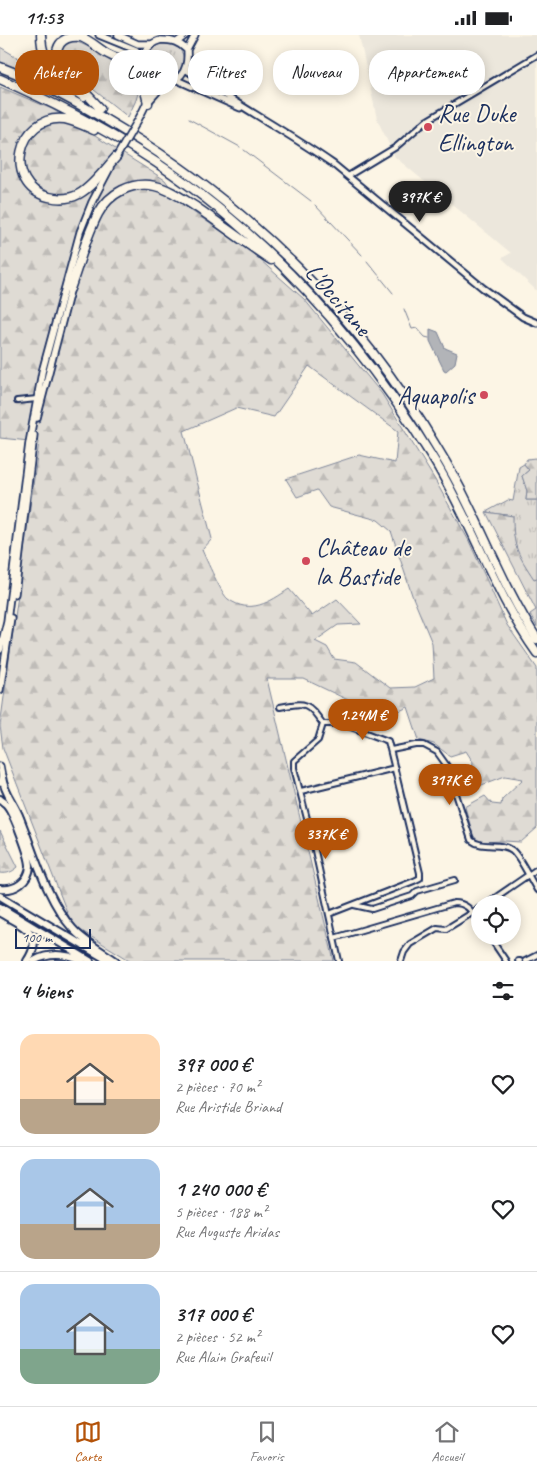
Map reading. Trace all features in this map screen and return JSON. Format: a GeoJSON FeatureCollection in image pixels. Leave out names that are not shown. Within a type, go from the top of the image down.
{"type":"FeatureCollection","features":[{"type":"Feature","properties":{"kind":"highway"},"geometry":{"type":"LineString","coordinates":[[42,35],[42,49],[46,64],[56,76],[100,107]]}},
{"type":"Feature","properties":{"kind":"highway"},"geometry":{"type":"LineString","coordinates":[[109,55],[80,37],[70,35],[62,39],[57,45],[56,55],[58,64],[100,107],[136,138]]}},
{"type":"Feature","properties":{"kind":"highway","name":"L'Occitane"},"geometry":{"type":"LineString","coordinates":[[0,67],[81,105],[188,172],[252,223],[349,323],[403,394],[435,445],[467,501],[516,605],[537,639]]}},
{"type":"Feature","properties":{"kind":"highway","name":"L'Occitane"},"geometry":{"type":"LineString","coordinates":[[0,79],[76,115],[142,153],[206,200],[289,273],[342,331],[377,375],[407,418],[435,462],[475,537],[507,605],[537,653]]}},
{"type":"Feature","properties":{"kind":"highway"},"geometry":{"type":"LineString","coordinates":[[146,95],[148,103]]}},
{"type":"Feature","properties":{"kind":"highway"},"geometry":{"type":"LineString","coordinates":[[110,134],[64,119],[48,121],[36,127],[28,134],[22,146],[20,159],[22,173],[27,183],[35,191],[43,195],[57,199],[70,197],[89,187],[117,156]]}},
{"type":"Feature","properties":{"kind":"highway"},"geometry":{"type":"LineString","coordinates":[[70,289],[90,231],[102,207],[116,193],[128,187],[142,184],[157,186],[176,194],[289,273]]}},
{"type":"Feature","properties":{"kind":"main road"},"geometry":{"type":"LineString","coordinates":[[99,35],[134,50]]}},
{"type":"Feature","properties":{"kind":"main road"},"geometry":{"type":"LineString","coordinates":[[118,35],[138,44],[151,44],[170,39],[187,50]]}},
{"type":"Feature","properties":{"kind":"main road"},"geometry":{"type":"LineString","coordinates":[[178,78],[186,67],[187,50],[195,35]]}},
{"type":"Feature","properties":{"kind":"main road"},"geometry":{"type":"LineString","coordinates":[[177,42],[185,36]]}},
{"type":"Feature","properties":{"kind":"main road"},"geometry":{"type":"LineString","coordinates":[[147,50],[151,44]]}},
{"type":"Feature","properties":{"kind":"main road"},"geometry":{"type":"LineString","coordinates":[[148,103],[150,95]]}},
{"type":"Feature","properties":{"kind":"main road"},"geometry":{"type":"LineString","coordinates":[[0,691],[21,548],[37,416],[81,245],[84,226],[92,202],[138,119],[155,95]]}},
{"type":"Feature","properties":{"kind":"main road"},"geometry":{"type":"LineString","coordinates":[[0,650],[7,621],[36,399],[80,232],[84,226]]}},
{"type":"Feature","properties":{"kind":"main road"},"geometry":{"type":"LineString","coordinates":[[0,765],[1,780],[5,791],[18,811],[58,911],[74,931],[116,961]]}},
{"type":"Feature","properties":{"kind":"main road"},"geometry":{"type":"LineString","coordinates":[[0,799],[11,812],[30,865],[29,873],[23,883],[15,888],[0,889]]}},
{"type":"Feature","properties":{"kind":"main road"},"geometry":{"type":"LineString","coordinates":[[0,896],[109,961]]}},
{"type":"Feature","properties":{"kind":"main road"},"geometry":{"type":"LineString","coordinates":[[0,907],[90,961]]}},
{"type":"Feature","properties":{"kind":"main road"},"geometry":{"type":"LineString","coordinates":[[0,913],[26,928],[32,936],[34,944],[32,953],[27,961]]}},
{"type":"Feature","properties":{"kind":"main road"},"geometry":{"type":"LineString","coordinates":[[34,961],[50,955],[60,954],[82,961]]}},
{"type":"Feature","properties":{"kind":"street"},"geometry":{"type":"LineString","coordinates":[[348,175],[396,147],[426,121],[537,55]]}},
{"type":"Feature","properties":{"kind":"street"},"geometry":{"type":"LineString","coordinates":[[186,67],[188,71],[210,87],[308,146],[348,175],[483,288],[523,317],[537,323]]}},
{"type":"Feature","properties":{"kind":"street"},"geometry":{"type":"LineString","coordinates":[[178,79],[230,105],[250,111]]}},
{"type":"Feature","properties":{"kind":"street"},"geometry":{"type":"LineString","coordinates":[[17,401],[36,399]]}},
{"type":"Feature","properties":{"kind":"street"},"geometry":{"type":"LineString","coordinates":[[280,707],[302,703],[312,708],[323,724]]}},
{"type":"Feature","properties":{"kind":"street"},"geometry":{"type":"LineString","coordinates":[[323,724],[343,723],[388,741],[420,878],[329,914]]}},
{"type":"Feature","properties":{"kind":"street"},"geometry":{"type":"LineString","coordinates":[[323,724],[318,740],[294,761],[294,768],[301,791],[339,961]]}},
{"type":"Feature","properties":{"kind":"street"},"geometry":{"type":"LineString","coordinates":[[391,750],[424,745],[437,752],[447,766],[471,840],[481,846],[499,846],[512,851],[537,890]]}},
{"type":"Feature","properties":{"kind":"street"},"geometry":{"type":"LineString","coordinates":[[301,791],[395,768]]}},
{"type":"Feature","properties":{"kind":"street"},"geometry":{"type":"LineString","coordinates":[[500,895],[537,869]]}},
{"type":"Feature","properties":{"kind":"street"},"geometry":{"type":"LineString","coordinates":[[354,905],[372,909],[412,896],[417,891],[455,880]]}},
{"type":"Feature","properties":{"kind":"street"},"geometry":{"type":"LineString","coordinates":[[334,939],[454,903],[464,904],[471,912]]}},
{"type":"Feature","properties":{"kind":"street"},"geometry":{"type":"LineString","coordinates":[[402,961],[404,952],[410,944],[437,928],[446,929],[471,914]]}},
{"type":"Feature","properties":{"kind":"street"},"geometry":{"type":"LineString","coordinates":[[495,945],[506,961]]}},
{"type":"Feature","properties":{"kind":"street"},"geometry":{"type":"LineString","coordinates":[[525,961],[537,955]]}},
{"type":"Feature","properties":{"kind":"shaded area"},"geometry":{"type":"Polygon","coordinates":[[[359,35],[537,35],[537,291],[502,258],[511,253],[395,157],[377,119],[372,95],[485,95],[485,50],[369,50],[369,82],[359,35]]]}},
{"type":"Feature","properties":{"kind":"shaded area"},"geometry":{"type":"Polygon","coordinates":[[[430,329],[438,332],[445,348],[457,353],[455,363],[446,371],[430,341],[430,329]]]}},
{"type":"Feature","properties":{"kind":"green space"},"geometry":{"type":"Polygon","coordinates":[[[69,40],[94,50],[62,50],[69,40]]]}},
{"type":"Feature","properties":{"kind":"green space"},"geometry":{"type":"Polygon","coordinates":[[[166,43],[173,44],[183,54],[183,68],[178,75],[178,50],[152,50],[159,44],[166,43]]]}},
{"type":"Feature","properties":{"kind":"green space"},"geometry":{"type":"Polygon","coordinates":[[[0,47],[15,56],[15,68],[0,62],[0,47]]]}},
{"type":"Feature","properties":{"kind":"green space"},"geometry":{"type":"Polygon","coordinates":[[[99,53],[109,61],[109,95],[138,95],[128,117],[99,94],[99,53]]]}},
{"type":"Feature","properties":{"kind":"green space"},"geometry":{"type":"Polygon","coordinates":[[[0,87],[15,95],[52,109],[165,180],[183,205],[250,251],[304,299],[382,394],[435,480],[469,541],[507,625],[537,668],[537,828],[521,842],[479,842],[473,835],[465,807],[485,796],[492,804],[501,805],[502,799],[523,779],[505,776],[479,786],[470,774],[473,762],[466,751],[450,756],[434,744],[419,740],[408,707],[393,714],[392,721],[304,679],[267,679],[334,961],[131,961],[72,925],[3,748],[0,726],[39,442],[0,438],[0,87]],[[309,366],[274,417],[236,408],[184,431],[212,539],[202,550],[225,596],[236,604],[252,606],[267,602],[289,589],[312,616],[337,599],[361,624],[338,625],[315,641],[327,647],[334,659],[356,662],[390,688],[415,687],[434,678],[432,643],[412,595],[391,531],[378,520],[329,507],[317,490],[297,497],[286,479],[359,455],[395,463],[398,431],[309,366]]]}},
{"type":"Feature","properties":{"kind":"green space"},"geometry":{"type":"Polygon","coordinates":[[[535,458],[537,460],[537,500],[526,500],[527,491],[522,476],[529,470],[524,464],[527,459],[535,458]]]}},
{"type":"Feature","properties":{"kind":"green space"},"geometry":{"type":"Polygon","coordinates":[[[524,464],[529,470],[522,476],[527,491],[526,500],[537,500],[537,578],[534,580],[517,550],[513,536],[512,516],[486,512],[508,500],[513,501],[519,467],[524,464]]]}},
{"type":"Feature","properties":{"kind":"green space"},"geometry":{"type":"Polygon","coordinates":[[[486,512],[513,516],[517,549],[534,579],[537,578],[537,627],[530,614],[536,610],[486,512]]]}},
{"type":"Feature","properties":{"kind":"green space"},"geometry":{"type":"Polygon","coordinates":[[[0,831],[18,867],[8,873],[0,873],[0,831]]]}},
{"type":"Feature","properties":{"kind":"waterway"},"geometry":{"type":"LineString","coordinates":[[189,119],[240,147]]}},
{"type":"Feature","properties":{"kind":"waterway"},"geometry":{"type":"LineString","coordinates":[[244,150],[311,201]]}},
{"type":"Feature","properties":{"kind":"waterway"},"geometry":{"type":"LineString","coordinates":[[315,205],[362,255]]}},
{"type":"Feature","properties":{"kind":"waterway"},"geometry":{"type":"LineString","coordinates":[[367,261],[393,293]]}},
{"type":"Feature","properties":{"kind":"waterway"},"geometry":{"type":"LineString","coordinates":[[404,309],[412,329],[417,328],[425,337],[429,338]]}},
{"type":"Feature","properties":{"kind":"place","name":"Rue Duke Ellington"},"geometry":{"type":"Point","coordinates":[428,127]}},
{"type":"Feature","properties":{"kind":"place","name":"Aquapolis"},"geometry":{"type":"Point","coordinates":[484,395]}},
{"type":"Feature","properties":{"kind":"place","name":"Château de la Bastide"},"geometry":{"type":"Point","coordinates":[306,561]}}]}
